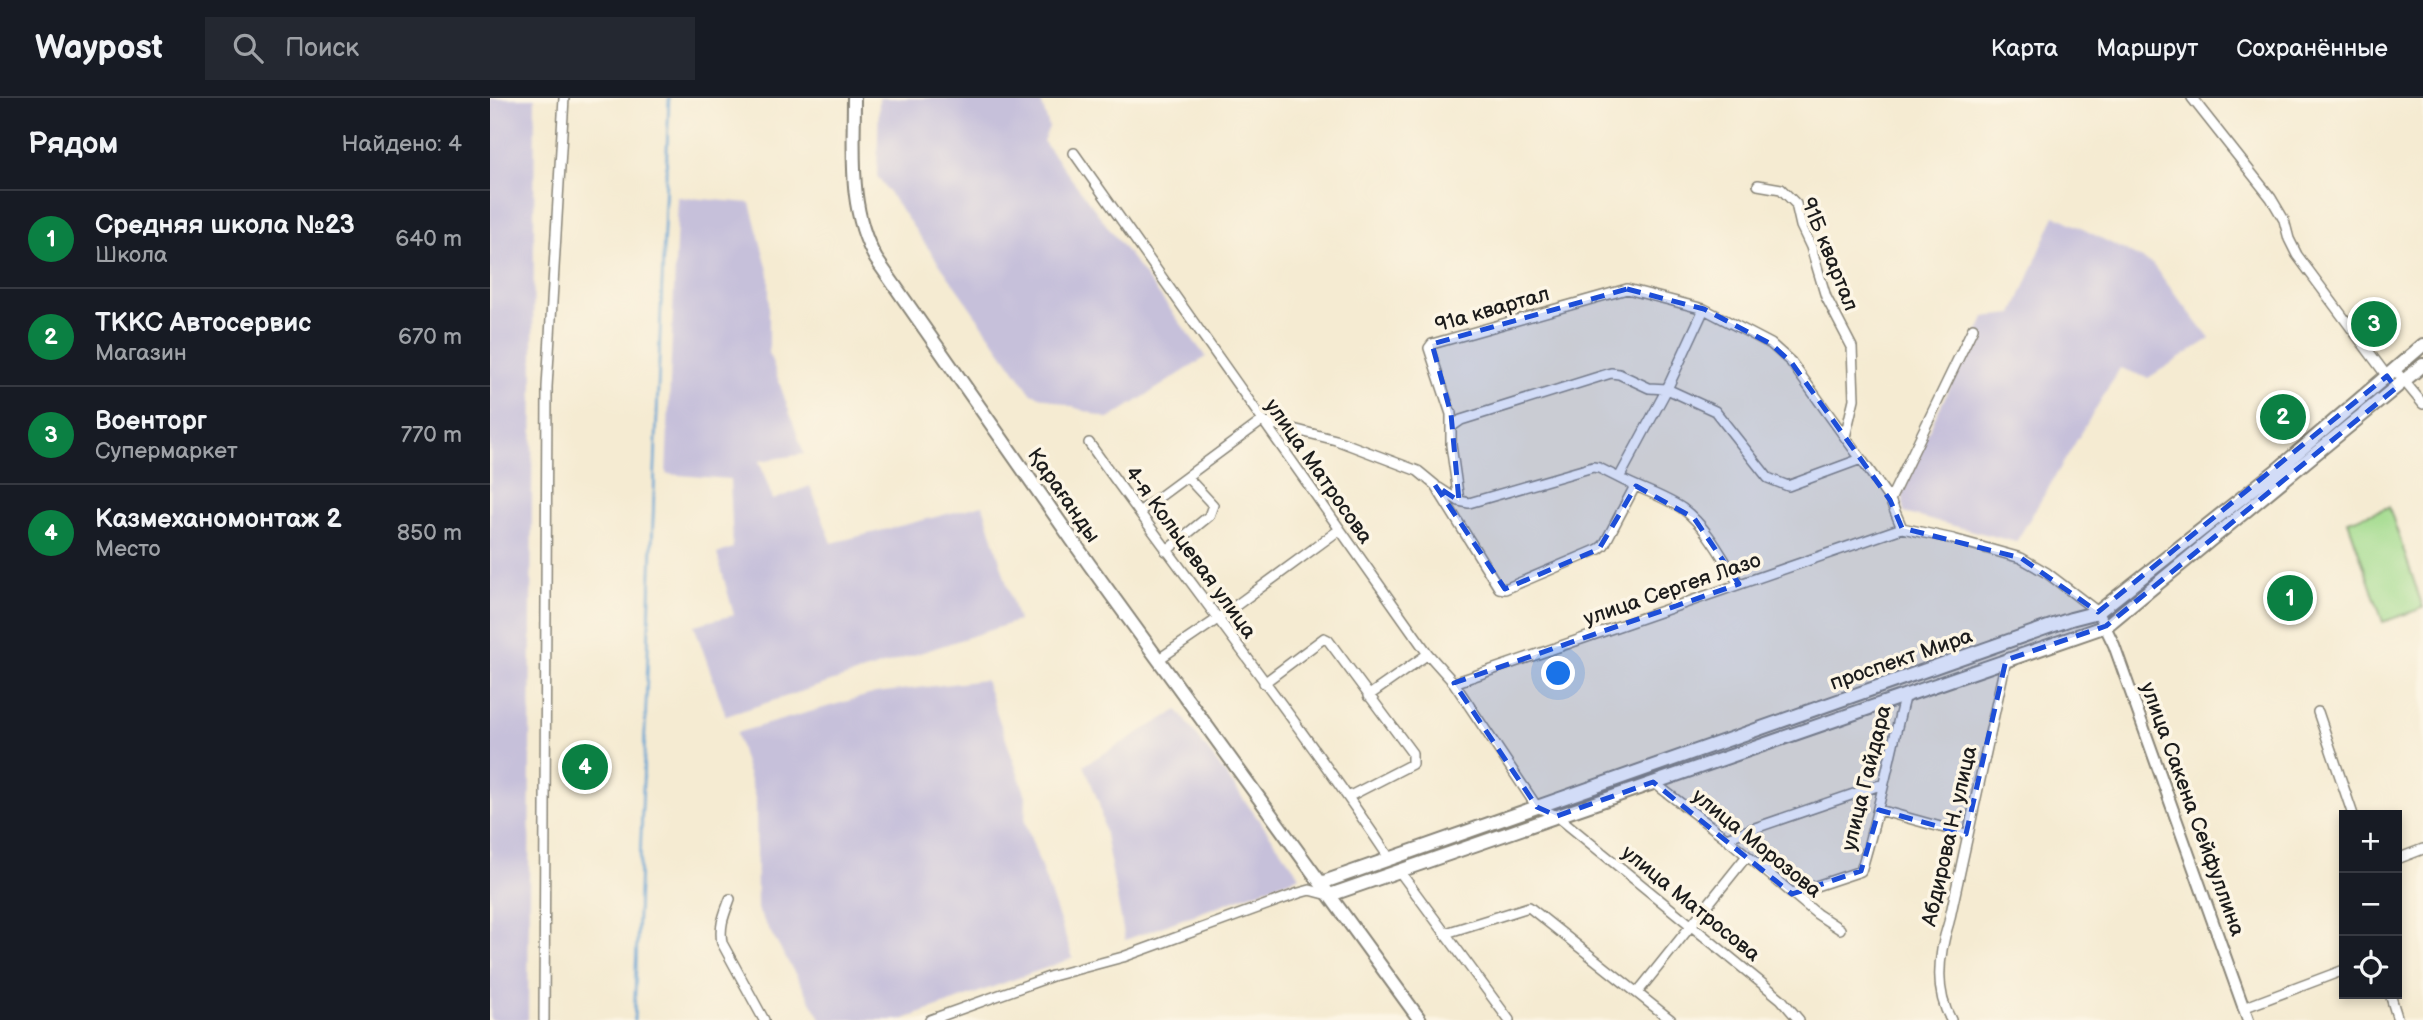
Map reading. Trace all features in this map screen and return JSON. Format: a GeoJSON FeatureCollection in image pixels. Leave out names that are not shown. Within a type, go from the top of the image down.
{"type":"FeatureCollection","features":[{"type":"Feature","properties":{"kind":"main road","name":"Қарағанды"},"geometry":{"type":"LineString","coordinates":[[854,98],[854,188],[861,226],[868,245],[985,417],[1159,659],[1316,886],[1330,895],[1420,1020]]}},
{"type":"Feature","properties":{"kind":"main road","name":"проспект Мира"},"geometry":{"type":"LineString","coordinates":[[1316,886],[2071,619],[2098,612],[2203,531],[2423,345]]}},
{"type":"Feature","properties":{"kind":"main road","name":"проспект Мира"},"geometry":{"type":"LineString","coordinates":[[1330,895],[2106,626],[2423,365]]}},
{"type":"Feature","properties":{"kind":"street"},"geometry":{"type":"LineString","coordinates":[[544,1020],[547,387],[564,98]]}},
{"type":"Feature","properties":{"kind":"street"},"geometry":{"type":"LineString","coordinates":[[2192,98],[2271,198],[2284,220],[2297,255],[2400,384],[2423,404]]}},
{"type":"Feature","properties":{"kind":"street","name":"улица Матросова"},"geometry":{"type":"LineString","coordinates":[[1074,153],[1339,530],[1428,654],[1454,683],[1537,807],[1557,816],[1692,925],[1781,999],[1799,1020]]}},
{"type":"Feature","properties":{"kind":"street","name":"91Б квартал"},"geometry":{"type":"LineString","coordinates":[[1758,185],[1781,189],[1796,204],[1826,297],[1852,347],[1854,399],[1845,437]]}},
{"type":"Feature","properties":{"kind":"street","name":"91а квартал"},"geometry":{"type":"LineString","coordinates":[[1451,427],[1448,399],[1429,348],[1432,344],[1627,289],[1704,309]]}},
{"type":"Feature","properties":{"kind":"street"},"geometry":{"type":"LineString","coordinates":[[1619,478],[1667,389],[1704,309],[1771,344],[1791,362],[1890,499],[1902,528],[2021,558],[2047,573],[2098,612]]}},
{"type":"Feature","properties":{"kind":"street"},"geometry":{"type":"LineString","coordinates":[[1890,499],[1973,328]]}},
{"type":"Feature","properties":{"kind":"street"},"geometry":{"type":"LineString","coordinates":[[1459,501],[1452,459],[1451,427],[1461,420],[1611,373],[1649,387],[1667,389],[1715,411],[1768,478],[1788,486],[1861,459]]}},
{"type":"Feature","properties":{"kind":"street"},"geometry":{"type":"LineString","coordinates":[[1139,512],[1262,421],[1336,440],[1382,456],[1418,471],[1459,501],[1469,503],[1593,467],[1676,505],[1694,518],[1710,537],[1739,584]]}},
{"type":"Feature","properties":{"kind":"street","name":"4-я Кольцевая улица"},"geometry":{"type":"LineString","coordinates":[[1090,443],[1166,551],[1219,618],[1390,859]]}},
{"type":"Feature","properties":{"kind":"street"},"geometry":{"type":"LineString","coordinates":[[1166,551],[1212,511],[1213,505],[1187,477]]}},
{"type":"Feature","properties":{"kind":"street"},"geometry":{"type":"LineString","coordinates":[[1435,485],[1499,588],[1505,589],[1599,550],[1635,486]]}},
{"type":"Feature","properties":{"kind":"street","name":"улица Сергея Лазо"},"geometry":{"type":"LineString","coordinates":[[1454,683],[1902,528]]}},
{"type":"Feature","properties":{"kind":"street"},"geometry":{"type":"LineString","coordinates":[[1159,659],[1339,530]]}},
{"type":"Feature","properties":{"kind":"street","name":"улица Сакена Сейфуллина"},"geometry":{"type":"LineString","coordinates":[[2098,612],[2106,626],[2248,1020]]}},
{"type":"Feature","properties":{"kind":"street"},"geometry":{"type":"LineString","coordinates":[[1264,683],[1324,638],[1412,753],[1412,764],[1348,797]]}},
{"type":"Feature","properties":{"kind":"street"},"geometry":{"type":"LineString","coordinates":[[1368,696],[1428,654]]}},
{"type":"Feature","properties":{"kind":"street","name":"Абдирова Н. улица"},"geometry":{"type":"LineString","coordinates":[[1951,1020],[1942,996],[1940,961],[2006,660]]}},
{"type":"Feature","properties":{"kind":"street","name":"улица Гайдара"},"geometry":{"type":"LineString","coordinates":[[1792,894],[1861,871],[1879,810],[1905,694]]}},
{"type":"Feature","properties":{"kind":"street"},"geometry":{"type":"LineString","coordinates":[[2318,712],[2351,810]]}},
{"type":"Feature","properties":{"kind":"street","name":"улица Морозова"},"geometry":{"type":"LineString","coordinates":[[1653,782],[1726,838],[1792,894],[1840,929]]}},
{"type":"Feature","properties":{"kind":"street"},"geometry":{"type":"LineString","coordinates":[[1726,838],[1883,785]]}},
{"type":"Feature","properties":{"kind":"street"},"geometry":{"type":"LineString","coordinates":[[1879,810],[1966,834]]}},
{"type":"Feature","properties":{"kind":"street"},"geometry":{"type":"LineString","coordinates":[[2402,857],[2423,849]]}},
{"type":"Feature","properties":{"kind":"street"},"geometry":{"type":"LineString","coordinates":[[1637,993],[1746,857]]}},
{"type":"Feature","properties":{"kind":"street"},"geometry":{"type":"LineString","coordinates":[[1400,872],[1508,1020]]}},
{"type":"Feature","properties":{"kind":"street"},"geometry":{"type":"LineString","coordinates":[[930,1020],[1052,976],[1123,957],[1316,886]]}},
{"type":"Feature","properties":{"kind":"street"},"geometry":{"type":"LineString","coordinates":[[730,899],[721,920],[722,943],[764,1020]]}},
{"type":"Feature","properties":{"kind":"street"},"geometry":{"type":"LineString","coordinates":[[1446,933],[1529,907],[1671,1020]]}},
{"type":"Feature","properties":{"kind":"street"},"geometry":{"type":"LineString","coordinates":[[2243,1008],[2339,972]]}},
{"type":"Feature","properties":{"kind":"street"},"geometry":{"type":"LineString","coordinates":[[2392,999],[2398,1020]]}},
{"type":"Feature","properties":{"kind":"highlighted area"},"geometry":{"type":"Polygon","coordinates":[[[1627,289],[1704,309],[1771,344],[1791,362],[1890,500],[1902,528],[2021,558],[2098,612],[2387,376],[2396,388],[2106,626],[2006,660],[1966,834],[1879,810],[1861,871],[1792,894],[1653,782],[1557,816],[1537,807],[1454,683],[1739,584],[1694,518],[1636,486],[1599,549],[1505,589],[1435,485],[1459,501],[1451,414],[1432,344],[1627,289]]]}},
{"type":"Feature","properties":{"kind":"shaded area"},"geometry":{"type":"Polygon","coordinates":[[[490,98],[535,98],[528,1020],[490,1020],[490,98]]]}},
{"type":"Feature","properties":{"kind":"shaded area"},"geometry":{"type":"Polygon","coordinates":[[[879,98],[1040,98],[1049,127],[1043,141],[1206,357],[1109,419],[1031,393],[877,176],[879,98]]]}},
{"type":"Feature","properties":{"kind":"shaded area"},"geometry":{"type":"Polygon","coordinates":[[[678,197],[750,203],[769,274],[769,353],[804,454],[759,461],[773,500],[810,486],[832,543],[983,505],[1018,621],[726,716],[694,625],[734,615],[717,554],[733,548],[730,479],[666,474],[678,197]]]}},
{"type":"Feature","properties":{"kind":"shaded area"},"geometry":{"type":"Polygon","coordinates":[[[2055,215],[2152,264],[2210,339],[2148,378],[2120,368],[2016,542],[1904,513],[1902,484],[1985,317],[2013,314],[2055,215]]]}},
{"type":"Feature","properties":{"kind":"shaded area"},"geometry":{"type":"Polygon","coordinates":[[[985,680],[1026,796],[1025,822],[1073,958],[902,1020],[822,1020],[757,909],[756,801],[736,733],[876,693],[985,680]]]}},
{"type":"Feature","properties":{"kind":"shaded area"},"geometry":{"type":"Polygon","coordinates":[[[1178,710],[1300,876],[1125,940],[1099,803],[1084,765],[1178,710]]]}},
{"type":"Feature","properties":{"kind":"green space"},"geometry":{"type":"Polygon","coordinates":[[[2389,507],[2423,608],[2383,622],[2348,521],[2389,507]]]}},
{"type":"Feature","properties":{"kind":"waterway"},"geometry":{"type":"LineString","coordinates":[[634,1020],[669,98]]}},
{"type":"Feature","properties":{"kind":"place","name":"Военторг"},"geometry":{"type":"Point","coordinates":[2374,324]}},
{"type":"Feature","properties":{"kind":"place","name":"ТККС Автосервис"},"geometry":{"type":"Point","coordinates":[2283,417]}},
{"type":"Feature","properties":{"kind":"place","name":"Средняя школа №23"},"geometry":{"type":"Point","coordinates":[2290,598]}},
{"type":"Feature","properties":{"kind":"place","name":"Казмеханомонтаж 2"},"geometry":{"type":"Point","coordinates":[585,767]}}]}
